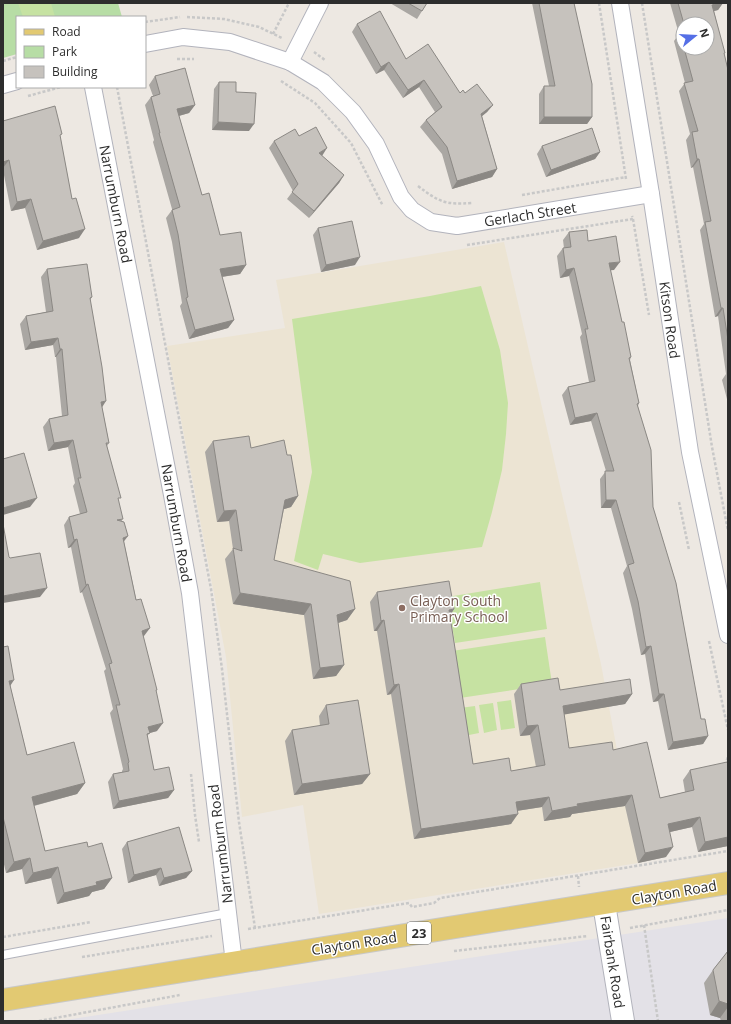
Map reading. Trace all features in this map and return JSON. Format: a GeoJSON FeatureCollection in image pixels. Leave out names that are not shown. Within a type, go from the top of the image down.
{"type":"FeatureCollection","features":[{"type":"Feature","properties":{"kind":"main road","name":"Clayton Road"},"geometry":{"type":"LineString","coordinates":[[3,1000],[728,883]]}},
{"type":"Feature","properties":{"kind":"main road","name":"Fairbank Road"},"geometry":{"type":"LineString","coordinates":[[604,904],[623,1021]]}},
{"type":"Feature","properties":{"kind":"street"},"geometry":{"type":"LineString","coordinates":[[290,62],[320,3]]}},
{"type":"Feature","properties":{"kind":"street","name":"Kitson Road"},"geometry":{"type":"LineString","coordinates":[[620,3],[651,194],[690,452],[728,635]]}},
{"type":"Feature","properties":{"kind":"street","name":"Gerlach Street"},"geometry":{"type":"LineString","coordinates":[[146,44],[183,37],[230,42],[290,62],[323,82],[353,112],[376,144],[401,197],[412,210],[431,222],[457,226],[651,194]]}},
{"type":"Feature","properties":{"kind":"street"},"geometry":{"type":"LineString","coordinates":[[3,85],[16,81]]}},
{"type":"Feature","properties":{"kind":"street","name":"Narrumburn Road"},"geometry":{"type":"LineString","coordinates":[[93,88],[190,593],[234,963]]}},
{"type":"Feature","properties":{"kind":"lane"},"geometry":{"type":"LineString","coordinates":[[3,955],[228,914]]}},
{"type":"Feature","properties":{"kind":"path"},"geometry":{"type":"LineString","coordinates":[[272,34],[289,3]]}},
{"type":"Feature","properties":{"kind":"path"},"geometry":{"type":"LineString","coordinates":[[599,3],[629,197]]}},
{"type":"Feature","properties":{"kind":"path"},"geometry":{"type":"LineString","coordinates":[[642,3],[712,447],[728,531]]}},
{"type":"Feature","properties":{"kind":"path"},"geometry":{"type":"LineString","coordinates":[[146,22],[174,17],[224,19],[259,27],[298,46],[313,51],[331,64]]}},
{"type":"Feature","properties":{"kind":"path"},"geometry":{"type":"LineString","coordinates":[[3,61],[16,57]]}},
{"type":"Feature","properties":{"kind":"path"},"geometry":{"type":"LineString","coordinates":[[25,97],[57,88]]}},
{"type":"Feature","properties":{"kind":"path"},"geometry":{"type":"LineString","coordinates":[[117,88],[211,589],[222,669],[239,822],[255,928]]}},
{"type":"Feature","properties":{"kind":"path"},"geometry":{"type":"LineString","coordinates":[[517,195],[626,177]]}},
{"type":"Feature","properties":{"kind":"path"},"geometry":{"type":"LineString","coordinates":[[415,181],[418,186],[434,199],[452,204],[479,202]]}},
{"type":"Feature","properties":{"kind":"path"},"geometry":{"type":"LineString","coordinates":[[724,767],[728,756]]}},
{"type":"Feature","properties":{"kind":"path"},"geometry":{"type":"LineString","coordinates":[[190,768],[199,844]]}},
{"type":"Feature","properties":{"kind":"path"},"geometry":{"type":"LineString","coordinates":[[80,957],[409,903],[412,907],[434,903],[440,898],[728,851]]}},
{"type":"Feature","properties":{"kind":"path"},"geometry":{"type":"LineString","coordinates":[[644,925],[658,1021]]}},
{"type":"Feature","properties":{"kind":"path"},"geometry":{"type":"LineString","coordinates":[[39,1021],[185,994]]}},
{"type":"Feature","properties":{"kind":"shaded area","name":"Clayton South Primary School"},"geometry":{"type":"Polygon","coordinates":[[[504,242],[601,664],[638,863],[319,914],[303,805],[242,817],[226,657],[167,346],[285,328],[276,280],[504,242]]]}},
{"type":"Feature","properties":{"kind":"shaded area"},"geometry":{"type":"Polygon","coordinates":[[[728,918],[728,1021],[59,1021],[645,931],[728,918]]]}},
{"type":"Feature","properties":{"kind":"green space"},"geometry":{"type":"Polygon","coordinates":[[[3,3],[118,3],[122,16],[16,16],[16,54],[3,58],[3,3]]]}},
{"type":"Feature","properties":{"kind":"green space"},"geometry":{"type":"Polygon","coordinates":[[[18,3],[51,3],[55,16],[23,16],[18,3]]]}},
{"type":"Feature","properties":{"kind":"green space"},"geometry":{"type":"Polygon","coordinates":[[[481,286],[500,350],[508,403],[502,470],[482,547],[360,563],[323,554],[318,570],[294,561],[312,472],[292,319],[481,286]]]}},
{"type":"Feature","properties":{"kind":"green space"},"geometry":{"type":"Polygon","coordinates":[[[540,582],[547,629],[455,643],[447,597],[540,582]]]}},
{"type":"Feature","properties":{"kind":"green space"},"geometry":{"type":"Polygon","coordinates":[[[545,637],[552,684],[460,698],[452,651],[545,637]]]}},
{"type":"Feature","properties":{"kind":"green space"},"geometry":{"type":"Polygon","coordinates":[[[511,700],[515,728],[501,730],[497,702],[511,700]]]}},
{"type":"Feature","properties":{"kind":"green space"},"geometry":{"type":"Polygon","coordinates":[[[493,703],[497,730],[484,733],[479,705],[493,703]]]}},
{"type":"Feature","properties":{"kind":"green space"},"geometry":{"type":"Polygon","coordinates":[[[475,706],[479,733],[464,736],[460,708],[475,706]]]}},
{"type":"Feature","properties":{"kind":"building"},"geometry":{"type":"Polygon","coordinates":[[[408,3],[427,3],[422,11],[408,3]]]}},
{"type":"Feature","properties":{"kind":"building"},"geometry":{"type":"Polygon","coordinates":[[[539,3],[574,3],[592,84],[592,117],[544,117],[544,86],[555,86],[539,3]]]}},
{"type":"Feature","properties":{"kind":"building"},"geometry":{"type":"Polygon","coordinates":[[[678,3],[719,3],[712,5],[715,16],[682,16],[678,3]]]}},
{"type":"Feature","properties":{"kind":"building"},"geometry":{"type":"Polygon","coordinates":[[[380,11],[406,59],[428,44],[460,93],[463,90],[465,93],[477,84],[493,105],[481,114],[497,169],[457,181],[447,147],[426,120],[442,107],[424,80],[408,90],[389,62],[381,67],[357,24],[380,11]]]}},
{"type":"Feature","properties":{"kind":"building"},"geometry":{"type":"Polygon","coordinates":[[[715,16],[728,70],[728,340],[723,308],[721,308],[705,222],[711,221],[699,159],[697,159],[692,132],[698,131],[684,83],[693,81],[686,56],[715,56],[715,16]]]}},
{"type":"Feature","properties":{"kind":"building"},"geometry":{"type":"Polygon","coordinates":[[[185,68],[195,105],[177,109],[202,195],[209,193],[220,235],[241,232],[246,265],[220,269],[234,320],[195,330],[186,298],[188,297],[178,234],[172,210],[180,207],[159,133],[151,97],[160,94],[155,76],[185,68]]]}},
{"type":"Feature","properties":{"kind":"building"},"geometry":{"type":"Polygon","coordinates":[[[219,82],[236,82],[236,92],[256,93],[254,124],[218,122],[219,82]]]}},
{"type":"Feature","properties":{"kind":"building"},"geometry":{"type":"Polygon","coordinates":[[[55,106],[62,134],[60,135],[72,199],[76,198],[85,229],[43,241],[31,199],[17,202],[9,160],[3,162],[3,121],[55,106]]]}},
{"type":"Feature","properties":{"kind":"building"},"geometry":{"type":"Polygon","coordinates":[[[316,127],[327,148],[319,153],[344,175],[314,211],[292,192],[298,184],[274,141],[295,129],[299,136],[316,127]]]}},
{"type":"Feature","properties":{"kind":"building"},"geometry":{"type":"Polygon","coordinates":[[[592,128],[600,152],[551,170],[542,146],[592,128]]]}},
{"type":"Feature","properties":{"kind":"building"},"geometry":{"type":"Polygon","coordinates":[[[352,221],[360,257],[326,265],[318,228],[352,221]]]}},
{"type":"Feature","properties":{"kind":"building"},"geometry":{"type":"Polygon","coordinates":[[[587,230],[588,241],[616,236],[620,262],[609,263],[631,357],[629,358],[639,403],[637,404],[651,450],[653,507],[676,583],[701,719],[705,719],[708,736],[673,742],[664,694],[659,694],[651,646],[646,647],[638,601],[628,565],[634,563],[616,500],[606,500],[605,471],[614,471],[597,413],[575,418],[568,387],[595,381],[585,329],[588,329],[574,268],[566,270],[563,248],[571,247],[569,232],[587,230]]]}},
{"type":"Feature","properties":{"kind":"building"},"geometry":{"type":"Polygon","coordinates":[[[87,264],[92,297],[90,298],[102,367],[106,401],[101,402],[109,443],[106,443],[121,498],[118,498],[123,519],[117,520],[124,522],[128,536],[123,538],[136,600],[141,599],[150,628],[142,631],[157,690],[163,723],[148,727],[150,733],[147,734],[154,770],[169,767],[174,790],[119,801],[113,774],[129,771],[129,762],[116,705],[120,705],[109,664],[112,663],[88,584],[86,585],[77,539],[74,540],[69,517],[87,512],[78,478],[81,478],[73,440],[54,443],[49,419],[68,415],[62,349],[60,349],[58,338],[31,342],[26,316],[53,311],[47,269],[87,264]]]}},
{"type":"Feature","properties":{"kind":"building"},"geometry":{"type":"Polygon","coordinates":[[[249,436],[251,448],[284,440],[287,455],[291,455],[298,496],[285,500],[274,560],[350,581],[355,609],[337,615],[344,665],[320,668],[311,604],[240,593],[233,548],[242,551],[236,510],[224,511],[213,441],[249,436]]]}},
{"type":"Feature","properties":{"kind":"building"},"geometry":{"type":"Polygon","coordinates":[[[24,453],[37,498],[3,508],[3,459],[24,453]]]}},
{"type":"Feature","properties":{"kind":"building"},"geometry":{"type":"Polygon","coordinates":[[[3,524],[10,558],[40,553],[47,588],[3,596],[3,524]]]}},
{"type":"Feature","properties":{"kind":"building"},"geometry":{"type":"Polygon","coordinates":[[[449,581],[454,609],[449,610],[473,764],[509,758],[511,771],[545,765],[538,725],[527,726],[521,684],[558,678],[560,690],[630,679],[632,694],[563,706],[569,748],[612,742],[613,750],[647,742],[660,798],[694,790],[690,770],[727,762],[728,837],[705,842],[700,817],[668,824],[673,847],[645,853],[632,795],[577,804],[578,806],[552,811],[549,797],[516,802],[518,814],[421,829],[399,684],[394,685],[384,620],[381,621],[377,592],[449,581]]]}},
{"type":"Feature","properties":{"kind":"building"},"geometry":{"type":"Polygon","coordinates":[[[8,646],[14,680],[9,681],[27,755],[74,742],[85,783],[32,797],[45,851],[87,842],[88,847],[102,843],[112,878],[96,882],[97,885],[64,893],[58,867],[33,873],[30,858],[14,862],[3,817],[3,647],[8,646]]]}},
{"type":"Feature","properties":{"kind":"building"},"geometry":{"type":"Polygon","coordinates":[[[358,700],[370,774],[302,784],[292,730],[329,724],[326,705],[358,700]]]}},
{"type":"Feature","properties":{"kind":"building"},"geometry":{"type":"Polygon","coordinates":[[[179,827],[192,871],[164,878],[161,868],[134,875],[127,842],[179,827]]]}},
{"type":"Feature","properties":{"kind":"building"},"geometry":{"type":"Polygon","coordinates":[[[728,951],[728,1004],[719,1001],[713,970],[728,951]]]}},
{"type":"Feature","properties":{"kind":"place","name":"Clayton South Primary School"},"geometry":{"type":"Point","coordinates":[402,608]}}]}
